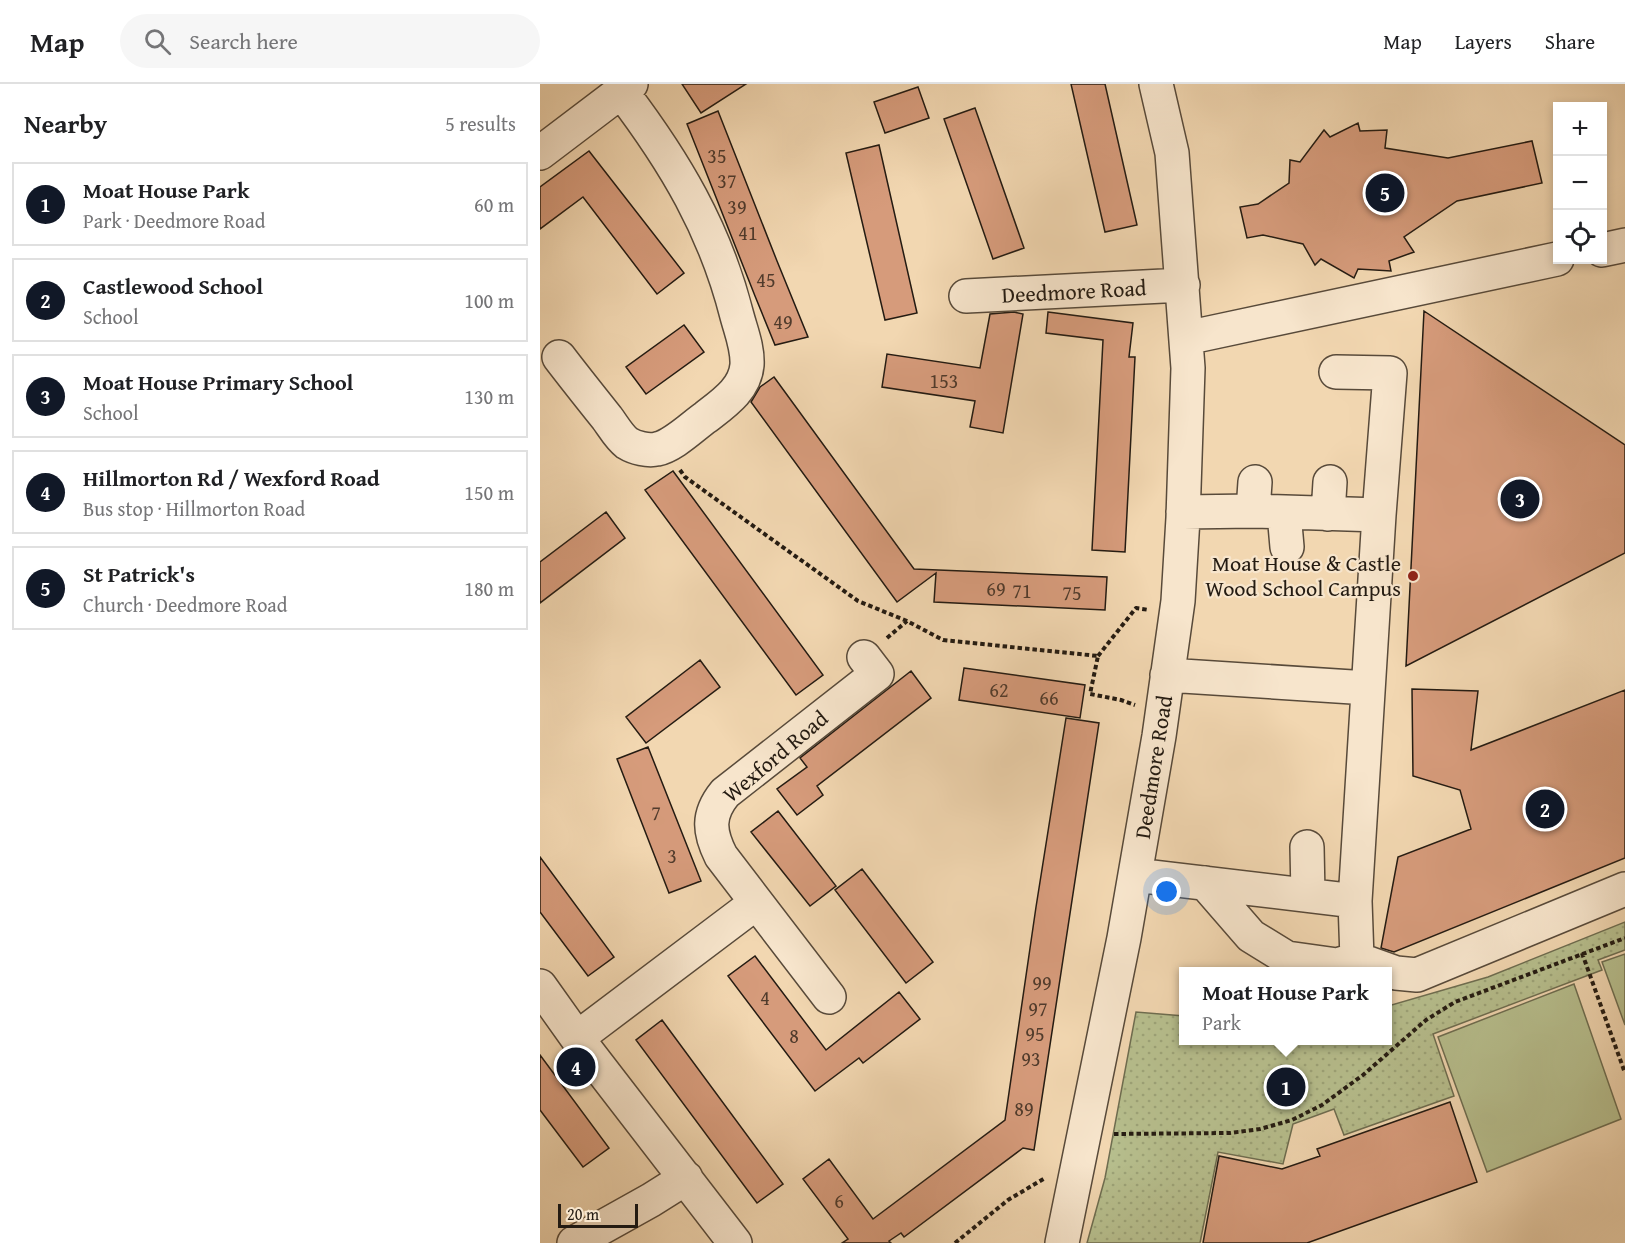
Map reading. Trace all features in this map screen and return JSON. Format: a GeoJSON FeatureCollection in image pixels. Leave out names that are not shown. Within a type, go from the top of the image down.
{"type":"FeatureCollection","features":[{"type":"Feature","properties":{"kind":"street","name":"Deedmore Road"},"geometry":{"type":"LineString","coordinates":[[1062,1243],[1124,938],[1162,714],[1176,615],[1183,512],[1188,368],[1172,153],[1156,84]]}},
{"type":"Feature","properties":{"kind":"street"},"geometry":{"type":"LineString","coordinates":[[540,153],[626,88],[692,197],[714,245],[729,284],[747,365],[743,381],[725,403],[671,443],[658,449],[646,449],[625,442],[559,357]]}},
{"type":"Feature","properties":{"kind":"street"},"geometry":{"type":"LineString","coordinates":[[1607,249],[1625,245]]}},
{"type":"Feature","properties":{"kind":"street"},"geometry":{"type":"LineString","coordinates":[[1186,339],[1553,260]]}},
{"type":"Feature","properties":{"kind":"street","name":"Deedmore Road"},"geometry":{"type":"LineString","coordinates":[[966,296],[1183,285]]}},
{"type":"Feature","properties":{"kind":"street"},"geometry":{"type":"LineString","coordinates":[[1336,372],[1390,373],[1355,901],[1347,962]]}},
{"type":"Feature","properties":{"kind":"street"},"geometry":{"type":"LineString","coordinates":[[1183,512],[1264,502],[1329,498],[1379,515]]}},
{"type":"Feature","properties":{"kind":"street"},"geometry":{"type":"LineString","coordinates":[[1264,502],[1287,547]]}},
{"type":"Feature","properties":{"kind":"street","name":"Wexford Road"},"geometry":{"type":"LineString","coordinates":[[829,997],[720,856],[711,835],[711,826],[715,809],[725,793],[877,674],[864,657]]}},
{"type":"Feature","properties":{"kind":"street"},"geometry":{"type":"LineString","coordinates":[[1167,675],[1368,688]]}},
{"type":"Feature","properties":{"kind":"street"},"geometry":{"type":"LineString","coordinates":[[1307,847],[1308,896]]}},
{"type":"Feature","properties":{"kind":"street"},"geometry":{"type":"LineString","coordinates":[[1135,875],[1355,901]]}},
{"type":"Feature","properties":{"kind":"street"},"geometry":{"type":"LineString","coordinates":[[1205,883],[1251,936],[1287,958],[1347,962],[1369,967]]}},
{"type":"Feature","properties":{"kind":"street"},"geometry":{"type":"LineString","coordinates":[[1392,972],[1417,975],[1625,889]]}},
{"type":"Feature","properties":{"kind":"street"},"geometry":{"type":"LineString","coordinates":[[578,1038],[756,903]]}},
{"type":"Feature","properties":{"kind":"street"},"geometry":{"type":"LineString","coordinates":[[540,986],[735,1243]]}},
{"type":"Feature","properties":{"kind":"street"},"geometry":{"type":"LineString","coordinates":[[574,1243],[686,1178]]}},
{"type":"Feature","properties":{"kind":"path"},"geometry":{"type":"LineString","coordinates":[[664,446],[685,477],[858,601],[907,621],[943,640],[1098,656]]}},
{"type":"Feature","properties":{"kind":"path"},"geometry":{"type":"LineString","coordinates":[[1162,714],[1121,700],[1090,694],[1098,656],[1136,608],[1176,615]]}},
{"type":"Feature","properties":{"kind":"path"},"geometry":{"type":"LineString","coordinates":[[1107,1134],[1230,1133],[1260,1129],[1292,1119],[1322,1105],[1363,1075],[1426,1020],[1455,1002],[1625,938]]}},
{"type":"Feature","properties":{"kind":"path"},"geometry":{"type":"LineString","coordinates":[[1582,953],[1625,1073]]}},
{"type":"Feature","properties":{"kind":"path"},"geometry":{"type":"LineString","coordinates":[[955,1243],[1008,1200],[1059,1169],[1078,1162]]}},
{"type":"Feature","properties":{"kind":"green space"},"geometry":{"type":"Polygon","coordinates":[[[1625,922],[1625,950],[1598,960],[1602,970],[1433,1034],[1454,1096],[1344,1135],[1334,1109],[1293,1124],[1283,1164],[1218,1152],[1200,1243],[1087,1243],[1105,1178],[1136,1012],[1179,1016],[1179,1045],[1392,1045],[1392,1005],[1488,977],[1625,922]]]}},
{"type":"Feature","properties":{"kind":"green space"},"geometry":{"type":"Polygon","coordinates":[[[1625,954],[1625,1025],[1602,962],[1625,954]]]}},
{"type":"Feature","properties":{"kind":"green space"},"geometry":{"type":"Polygon","coordinates":[[[1574,984],[1621,1119],[1487,1172],[1438,1037],[1574,984]]]}},
{"type":"Feature","properties":{"kind":"building"},"geometry":{"type":"Polygon","coordinates":[[[682,84],[746,84],[701,113],[682,84]]]}},
{"type":"Feature","properties":{"kind":"building"},"geometry":{"type":"Polygon","coordinates":[[[1071,84],[1105,84],[1137,225],[1105,232],[1071,84]]]}},
{"type":"Feature","properties":{"kind":"building"},"geometry":{"type":"Polygon","coordinates":[[[918,87],[929,118],[885,133],[874,102],[918,87]]]}},
{"type":"Feature","properties":{"kind":"building"},"geometry":{"type":"Polygon","coordinates":[[[975,108],[1024,248],[993,259],[944,119],[975,108]]]}},
{"type":"Feature","properties":{"kind":"building"},"geometry":{"type":"Polygon","coordinates":[[[718,111],[808,337],[775,345],[755,296],[687,124],[718,111]]]}},
{"type":"Feature","properties":{"kind":"building"},"geometry":{"type":"Polygon","coordinates":[[[1358,123],[1360,131],[1387,130],[1385,148],[1448,158],[1532,141],[1542,183],[1457,201],[1404,237],[1414,252],[1389,261],[1391,271],[1358,269],[1354,278],[1321,259],[1315,265],[1303,244],[1263,235],[1247,238],[1240,207],[1258,204],[1289,183],[1290,160],[1300,162],[1324,130],[1330,137],[1358,123]]]}},
{"type":"Feature","properties":{"kind":"building"},"geometry":{"type":"Polygon","coordinates":[[[879,145],[917,313],[885,320],[846,153],[879,145]]]}},
{"type":"Feature","properties":{"kind":"building"},"geometry":{"type":"Polygon","coordinates":[[[589,151],[684,273],[657,294],[583,197],[540,229],[540,187],[589,151]]]}},
{"type":"Feature","properties":{"kind":"building"},"geometry":{"type":"Polygon","coordinates":[[[1424,311],[1625,445],[1625,553],[1406,666],[1424,311]]]}},
{"type":"Feature","properties":{"kind":"building"},"geometry":{"type":"Polygon","coordinates":[[[1014,312],[1023,314],[1003,433],[970,427],[975,401],[882,387],[887,354],[980,368],[990,314],[1014,312]]]}},
{"type":"Feature","properties":{"kind":"building"},"geometry":{"type":"Polygon","coordinates":[[[1048,312],[1133,323],[1129,357],[1135,357],[1125,552],[1092,550],[1103,340],[1046,333],[1048,312]]]}},
{"type":"Feature","properties":{"kind":"building"},"geometry":{"type":"Polygon","coordinates":[[[684,325],[704,352],[646,394],[626,367],[684,325]]]}},
{"type":"Feature","properties":{"kind":"building"},"geometry":{"type":"Polygon","coordinates":[[[774,377],[914,569],[1107,577],[1105,610],[934,602],[936,573],[897,602],[751,402],[760,387],[774,377]]]}},
{"type":"Feature","properties":{"kind":"building"},"geometry":{"type":"Polygon","coordinates":[[[673,471],[823,675],[796,695],[645,490],[673,471]]]}},
{"type":"Feature","properties":{"kind":"building"},"geometry":{"type":"Polygon","coordinates":[[[606,512],[625,538],[540,603],[540,562],[606,512]]]}},
{"type":"Feature","properties":{"kind":"building"},"geometry":{"type":"Polygon","coordinates":[[[700,660],[720,687],[646,743],[626,717],[700,660]]]}},
{"type":"Feature","properties":{"kind":"building"},"geometry":{"type":"Polygon","coordinates":[[[964,668],[1085,685],[1080,718],[959,700],[964,668]]]}},
{"type":"Feature","properties":{"kind":"building"},"geometry":{"type":"Polygon","coordinates":[[[911,671],[931,698],[817,786],[823,795],[797,815],[777,789],[807,767],[800,758],[911,671]]]}},
{"type":"Feature","properties":{"kind":"building"},"geometry":{"type":"Polygon","coordinates":[[[1412,689],[1478,691],[1471,750],[1625,690],[1625,858],[1394,952],[1381,948],[1398,857],[1471,829],[1460,790],[1413,776],[1412,689]]]}},
{"type":"Feature","properties":{"kind":"building"},"geometry":{"type":"Polygon","coordinates":[[[1066,718],[1099,723],[1034,1150],[1023,1148],[904,1237],[901,1233],[889,1241],[891,1243],[842,1243],[848,1239],[803,1179],[829,1159],[873,1219],[1005,1120],[1066,718]]]}},
{"type":"Feature","properties":{"kind":"building"},"geometry":{"type":"Polygon","coordinates":[[[648,747],[701,881],[669,893],[617,759],[648,747]]]}},
{"type":"Feature","properties":{"kind":"building"},"geometry":{"type":"Polygon","coordinates":[[[778,811],[836,886],[810,906],[751,832],[778,811]]]}},
{"type":"Feature","properties":{"kind":"building"},"geometry":{"type":"Polygon","coordinates":[[[540,857],[614,957],[588,976],[540,912],[540,857]]]}},
{"type":"Feature","properties":{"kind":"building"},"geometry":{"type":"Polygon","coordinates":[[[862,869],[933,962],[906,983],[835,890],[862,869]]]}},
{"type":"Feature","properties":{"kind":"building"},"geometry":{"type":"Polygon","coordinates":[[[755,956],[826,1050],[899,992],[920,1019],[863,1063],[859,1058],[815,1091],[728,976],[755,956]]]}},
{"type":"Feature","properties":{"kind":"building"},"geometry":{"type":"Polygon","coordinates":[[[662,1020],[783,1184],[757,1203],[636,1040],[662,1020]]]}},
{"type":"Feature","properties":{"kind":"building"},"geometry":{"type":"Polygon","coordinates":[[[540,1055],[609,1148],[583,1167],[540,1110],[540,1055]]]}},
{"type":"Feature","properties":{"kind":"building"},"geometry":{"type":"Polygon","coordinates":[[[1450,1102],[1477,1182],[1307,1243],[1203,1243],[1219,1156],[1282,1169],[1320,1156],[1317,1149],[1450,1102]]]}},
{"type":"Feature","properties":{"kind":"place","name":"St Patrick's"},"geometry":{"type":"Point","coordinates":[1385,193]}},
{"type":"Feature","properties":{"kind":"place","name":"Moat House Primary School"},"geometry":{"type":"Point","coordinates":[1520,499]}},
{"type":"Feature","properties":{"kind":"place","name":"Moat House & Castle Wood School Campus"},"geometry":{"type":"Point","coordinates":[1413,576]}},
{"type":"Feature","properties":{"kind":"place","name":"Castlewood School"},"geometry":{"type":"Point","coordinates":[1545,809]}},
{"type":"Feature","properties":{"kind":"place","name":"Hillmorton Rd / Wexford Road"},"geometry":{"type":"Point","coordinates":[576,1067]}},
{"type":"Feature","properties":{"kind":"place","name":"Moat House Park"},"geometry":{"type":"Point","coordinates":[1286,1087]}}]}
